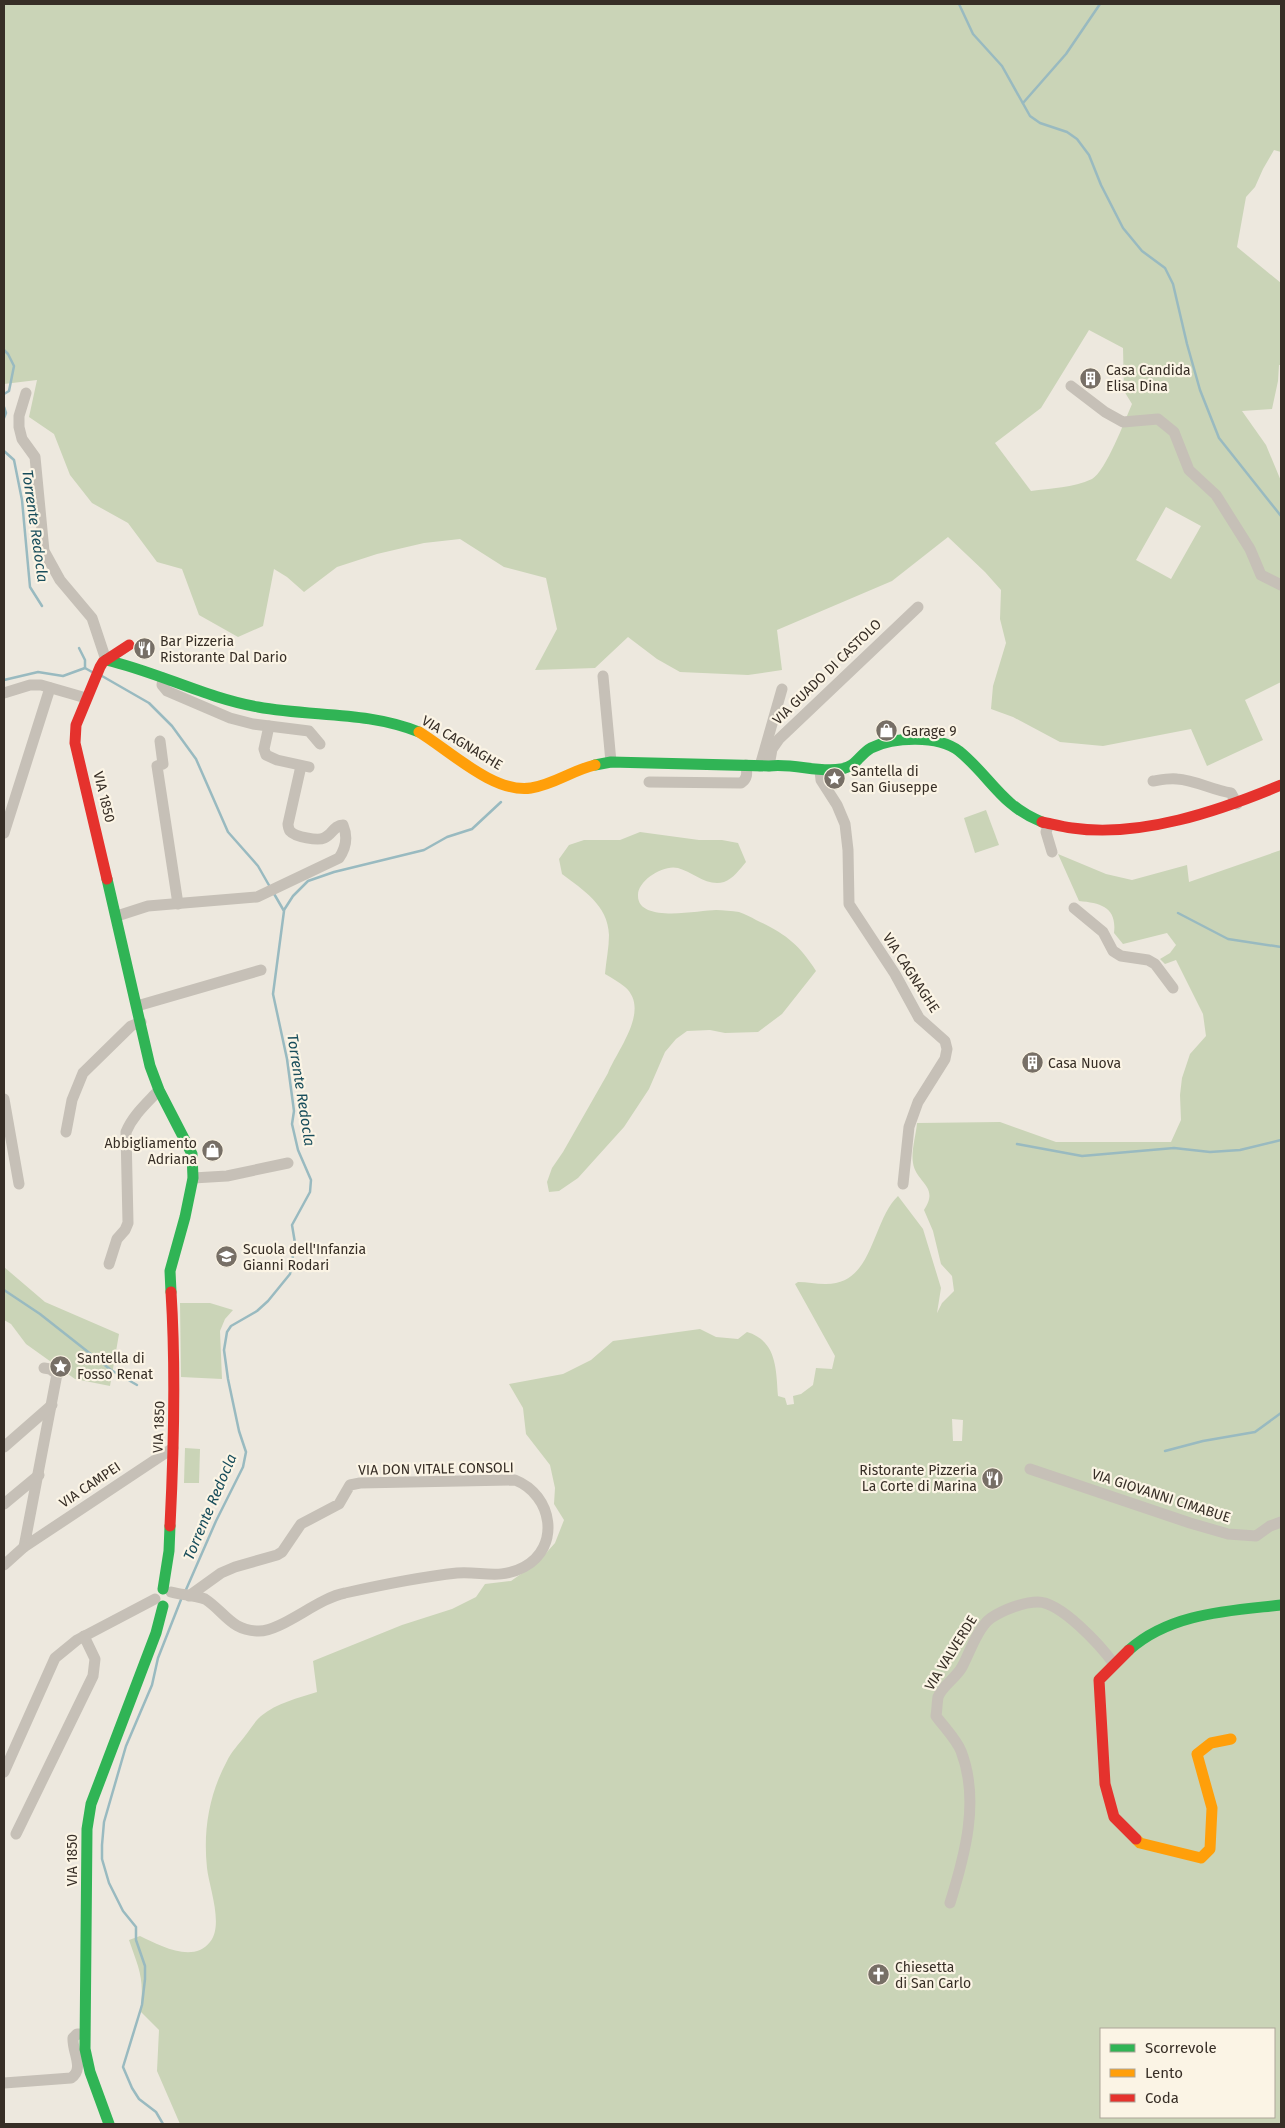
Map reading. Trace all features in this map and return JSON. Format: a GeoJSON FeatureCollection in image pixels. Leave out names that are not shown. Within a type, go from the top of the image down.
{"type":"FeatureCollection","features":[{"type":"Feature","properties":{"kind":"street"},"geometry":{"type":"LineString","coordinates":[[1071,386],[1105,412],[1123,422],[1158,419],[1170,427],[1174,432],[1189,470],[1216,495],[1250,549],[1261,575],[1281,585]]}},
{"type":"Feature","properties":{"kind":"street"},"geometry":{"type":"LineString","coordinates":[[26,393],[19,416],[19,427],[22,439],[35,457],[44,551],[60,580],[92,618],[103,664],[129,645]]}},
{"type":"Feature","properties":{"kind":"street","name":"VIA GUADO DI CASTOLO"},"geometry":{"type":"LineString","coordinates":[[764,766],[779,739],[918,607]]}},
{"type":"Feature","properties":{"kind":"street","name":"VIA CAGNAGHE"},"geometry":{"type":"LineString","coordinates":[[103,664],[127,664],[163,678],[258,707],[376,718],[398,723],[420,732],[492,780],[509,787],[525,789],[545,784],[591,765],[611,762],[764,766],[794,764],[820,771],[850,767],[870,749],[876,747],[926,740],[939,741],[961,753],[992,788],[1015,808],[1049,824],[1092,829],[1130,828],[1207,814],[1237,804],[1281,785]]}},
{"type":"Feature","properties":{"kind":"street","name":"VIA 1850"},"geometry":{"type":"LineString","coordinates":[[103,664],[90,686],[76,725],[75,744],[117,916],[150,1066],[159,1090],[192,1154],[193,1178],[170,1271],[174,1353],[169,1551],[175,1593],[171,1602],[159,1602],[156,1633],[95,1793],[88,1818],[84,2034],[90,2072],[109,2124]]}},
{"type":"Feature","properties":{"kind":"street"},"geometry":{"type":"LineString","coordinates":[[603,676],[611,762]]}},
{"type":"Feature","properties":{"kind":"street"},"geometry":{"type":"LineString","coordinates":[[163,678],[162,685],[167,691],[230,718],[269,726],[309,731],[320,744]]}},
{"type":"Feature","properties":{"kind":"street"},"geometry":{"type":"LineString","coordinates":[[4,693],[30,685],[50,688],[86,698]]}},
{"type":"Feature","properties":{"kind":"street"},"geometry":{"type":"LineString","coordinates":[[4,833],[8,803],[50,688]]}},
{"type":"Feature","properties":{"kind":"street"},"geometry":{"type":"LineString","coordinates":[[764,766],[782,689]]}},
{"type":"Feature","properties":{"kind":"street"},"geometry":{"type":"LineString","coordinates":[[117,916],[148,906],[261,896],[339,858],[345,850],[346,836],[343,825],[338,826],[326,838],[316,840],[293,834],[289,830],[288,824],[305,767],[266,755],[264,749],[269,726]]}},
{"type":"Feature","properties":{"kind":"street"},"geometry":{"type":"LineString","coordinates":[[160,741],[163,764],[157,766],[178,904]]}},
{"type":"Feature","properties":{"kind":"street"},"geometry":{"type":"LineString","coordinates":[[649,782],[741,783],[745,780],[747,774],[746,765]]}},
{"type":"Feature","properties":{"kind":"street","name":"VIA CAGNAGHE"},"geometry":{"type":"LineString","coordinates":[[820,771],[821,780],[837,805],[845,824],[848,850],[849,904],[895,974],[920,1018],[945,1042],[947,1049],[945,1059],[918,1102],[909,1127],[903,1184]]}},
{"type":"Feature","properties":{"kind":"street"},"geometry":{"type":"LineString","coordinates":[[1153,781],[1175,778],[1188,781],[1217,791],[1230,793],[1237,804]]}},
{"type":"Feature","properties":{"kind":"street"},"geometry":{"type":"LineString","coordinates":[[1049,824],[1046,832],[1052,852]]}},
{"type":"Feature","properties":{"kind":"street"},"geometry":{"type":"LineString","coordinates":[[1074,908],[1103,932],[1114,951],[1121,956],[1148,960],[1155,964],[1173,988]]}},
{"type":"Feature","properties":{"kind":"street"},"geometry":{"type":"LineString","coordinates":[[137,1006],[262,970]]}},
{"type":"Feature","properties":{"kind":"street"},"geometry":{"type":"LineString","coordinates":[[66,1132],[72,1100],[83,1073],[92,1062],[131,1026],[141,1022]]}},
{"type":"Feature","properties":{"kind":"street"},"geometry":{"type":"LineString","coordinates":[[109,1264],[117,1239],[126,1230],[128,1223],[126,1132],[136,1115],[159,1090]]}},
{"type":"Feature","properties":{"kind":"street"},"geometry":{"type":"LineString","coordinates":[[4,1099],[19,1184]]}},
{"type":"Feature","properties":{"kind":"street"},"geometry":{"type":"LineString","coordinates":[[193,1178],[227,1176],[288,1163]]}},
{"type":"Feature","properties":{"kind":"street"},"geometry":{"type":"LineString","coordinates":[[24,1547],[57,1374],[50,1369],[44,1368]]}},
{"type":"Feature","properties":{"kind":"street"},"geometry":{"type":"LineString","coordinates":[[4,1447],[52,1405]]}},
{"type":"Feature","properties":{"kind":"street","name":"VIA CAMPEI"},"geometry":{"type":"LineString","coordinates":[[4,1565],[24,1547],[173,1448]]}},
{"type":"Feature","properties":{"kind":"street","name":"VIA GIOVANNI CIMABUE"},"geometry":{"type":"LineString","coordinates":[[1030,1469],[1190,1524],[1228,1534],[1256,1536],[1270,1526],[1281,1522]]}},
{"type":"Feature","properties":{"kind":"street"},"geometry":{"type":"LineString","coordinates":[[4,1504],[38,1475]]}},
{"type":"Feature","properties":{"kind":"street","name":"VIA DON VITALE CONSOLI"},"geometry":{"type":"LineString","coordinates":[[516,1480],[529,1487],[541,1499],[546,1512],[546,1538],[541,1550],[534,1559],[513,1572],[495,1575],[456,1573],[337,1594],[264,1631],[242,1628],[228,1620],[209,1602],[200,1598],[175,1593],[235,1566],[282,1552],[301,1524],[339,1504],[350,1485],[360,1483],[516,1480]]}},
{"type":"Feature","properties":{"kind":"street"},"geometry":{"type":"LineString","coordinates":[[4,1772],[55,1658],[67,1647],[84,1636],[159,1602]]}},
{"type":"Feature","properties":{"kind":"street","name":"VIA VALVERDE"},"geometry":{"type":"LineString","coordinates":[[950,1903],[962,1863],[969,1821],[968,1780],[960,1749],[936,1716],[934,1693],[961,1669],[974,1642],[990,1619],[1017,1606],[1037,1602],[1044,1603],[1073,1620],[1104,1650],[1114,1664]]}},
{"type":"Feature","properties":{"kind":"street"},"geometry":{"type":"LineString","coordinates":[[1231,1739],[1211,1743],[1197,1754],[1198,1764],[1209,1796],[1213,1819],[1210,1849],[1201,1858],[1140,1843],[1114,1817],[1105,1784],[1099,1680],[1143,1638],[1182,1620],[1230,1611],[1281,1605]]}},
{"type":"Feature","properties":{"kind":"street"},"geometry":{"type":"LineString","coordinates":[[16,1834],[93,1676],[95,1660],[84,1636]]}},
{"type":"Feature","properties":{"kind":"street"},"geometry":{"type":"LineString","coordinates":[[4,2083],[71,2078],[75,2076],[78,2068],[73,2038],[77,2034],[84,2034]]}},
{"type":"Feature","properties":{"kind":"green space"},"geometry":{"type":"Polygon","coordinates":[[[4,4],[1281,4],[1281,152],[1274,150],[1255,187],[1246,197],[1237,247],[1281,283],[1281,365],[1279,365],[1278,381],[1272,409],[1242,411],[1266,445],[1281,481],[1281,682],[1245,700],[1263,740],[1207,766],[1191,729],[1103,746],[1060,742],[1013,717],[991,709],[993,686],[1006,643],[1000,619],[1001,590],[948,537],[892,581],[777,630],[782,670],[748,675],[680,672],[657,659],[628,637],[595,668],[535,670],[557,629],[546,578],[504,567],[460,539],[424,543],[377,554],[337,567],[304,592],[287,577],[274,569],[263,626],[238,637],[199,615],[182,569],[157,562],[128,523],[92,503],[70,475],[54,434],[29,417],[37,380],[4,384],[4,4]],[[1089,330],[1041,408],[995,443],[1031,491],[1070,486],[1092,479],[1109,456],[1132,404],[1124,391],[1123,348],[1089,330]],[[1166,507],[1136,560],[1171,579],[1201,526],[1166,507]]]}},
{"type":"Feature","properties":{"kind":"green space"},"geometry":{"type":"Polygon","coordinates":[[[986,810],[999,845],[975,853],[964,818],[986,810]]]}},
{"type":"Feature","properties":{"kind":"green space"},"geometry":{"type":"Polygon","coordinates":[[[640,832],[738,843],[746,862],[730,879],[718,883],[706,881],[678,868],[666,868],[653,874],[642,884],[638,895],[640,904],[648,910],[658,912],[684,913],[716,910],[739,912],[775,930],[790,940],[803,953],[816,971],[782,1014],[758,1032],[687,1031],[676,1039],[665,1052],[649,1089],[624,1127],[578,1178],[559,1191],[549,1192],[547,1182],[552,1168],[563,1152],[624,1042],[630,1030],[635,1007],[632,996],[625,987],[605,974],[609,935],[608,924],[604,915],[586,892],[562,874],[559,859],[569,845],[584,840],[620,840],[640,832]]]}},
{"type":"Feature","properties":{"kind":"green space"},"geometry":{"type":"Polygon","coordinates":[[[1281,850],[1281,2124],[180,2124],[157,2071],[159,2030],[140,2011],[141,1982],[129,1940],[140,1936],[166,1948],[185,1952],[195,1952],[210,1942],[214,1935],[216,1916],[207,1868],[206,1840],[209,1813],[216,1786],[231,1754],[259,1718],[267,1711],[281,1704],[317,1692],[313,1661],[402,1625],[452,1609],[476,1597],[485,1584],[511,1581],[538,1562],[555,1543],[564,1520],[554,1504],[555,1488],[550,1465],[526,1434],[523,1408],[509,1384],[563,1374],[591,1360],[613,1341],[700,1329],[716,1337],[738,1339],[747,1332],[757,1336],[769,1349],[773,1357],[777,1376],[778,1396],[785,1398],[787,1405],[794,1404],[793,1396],[801,1394],[813,1385],[816,1368],[832,1369],[835,1356],[795,1284],[798,1282],[825,1284],[841,1282],[853,1274],[863,1263],[889,1207],[898,1196],[923,1229],[941,1288],[937,1313],[942,1303],[954,1291],[952,1276],[941,1264],[933,1231],[924,1210],[928,1202],[928,1190],[915,1170],[913,1163],[917,1123],[1000,1122],[1056,1142],[1171,1142],[1181,1120],[1180,1095],[1182,1078],[1190,1054],[1206,1036],[1203,1014],[1176,960],[1165,964],[1160,959],[1170,953],[1176,945],[1167,933],[1123,944],[1114,933],[1113,918],[1106,908],[1095,903],[1079,901],[1058,854],[1106,874],[1132,880],[1187,865],[1189,882],[1281,850]],[[952,1419],[953,1441],[962,1441],[963,1420],[952,1419]]]}},
{"type":"Feature","properties":{"kind":"green space"},"geometry":{"type":"Polygon","coordinates":[[[4,1267],[45,1302],[119,1334],[110,1386],[75,1379],[26,1344],[11,1324],[4,1320],[4,1267]]]}},
{"type":"Feature","properties":{"kind":"green space"},"geometry":{"type":"Polygon","coordinates":[[[180,1303],[210,1303],[233,1310],[225,1319],[220,1331],[222,1379],[181,1377],[180,1303]]]}},
{"type":"Feature","properties":{"kind":"green space"},"geometry":{"type":"Polygon","coordinates":[[[185,1448],[200,1449],[199,1483],[184,1483],[185,1448]]]}},
{"type":"Feature","properties":{"kind":"waterway"},"geometry":{"type":"LineString","coordinates":[[959,4],[973,34],[1002,66],[1030,116],[1040,123],[1067,132],[1077,139],[1089,155],[1101,185],[1123,228],[1142,251],[1165,268],[1173,284],[1200,390],[1219,438],[1281,516]]}},
{"type":"Feature","properties":{"kind":"waterway"},"geometry":{"type":"LineString","coordinates":[[1023,103],[1066,54],[1100,4]]}},
{"type":"Feature","properties":{"kind":"waterway","name":"Torrente Redocla"},"geometry":{"type":"LineString","coordinates":[[4,350],[14,366],[9,391],[4,394]]}},
{"type":"Feature","properties":{"kind":"waterway","name":"Torrente Redocla"},"geometry":{"type":"LineString","coordinates":[[4,407],[6,413],[4,418]]}},
{"type":"Feature","properties":{"kind":"waterway","name":"Torrente Redocla"},"geometry":{"type":"LineString","coordinates":[[4,451],[14,460],[22,500],[30,587],[42,606]]}},
{"type":"Feature","properties":{"kind":"waterway","name":"Torrente Redocla"},"geometry":{"type":"LineString","coordinates":[[79,648],[85,660],[85,668],[92,672]]}},
{"type":"Feature","properties":{"kind":"waterway"},"geometry":{"type":"LineString","coordinates":[[4,680],[38,672],[63,676],[85,668]]}},
{"type":"Feature","properties":{"kind":"waterway","name":"Torrente Redocla"},"geometry":{"type":"LineString","coordinates":[[102,676],[149,703],[172,726],[196,759],[228,832],[258,866],[270,887]]}},
{"type":"Feature","properties":{"kind":"waterway"},"geometry":{"type":"LineString","coordinates":[[284,910],[293,896],[308,881],[334,872],[424,850],[447,837],[472,829],[501,802]]}},
{"type":"Feature","properties":{"kind":"waterway","name":"Torrente Redocla"},"geometry":{"type":"LineString","coordinates":[[185,1592],[216,1521],[243,1467],[246,1452],[239,1431],[228,1379],[224,1350],[227,1332],[231,1326],[257,1311],[268,1301],[290,1274],[295,1243],[292,1225],[310,1192],[311,1180],[298,1150],[292,1124],[294,1111],[287,1059],[273,994],[284,911],[273,892]]}},
{"type":"Feature","properties":{"kind":"waterway"},"geometry":{"type":"LineString","coordinates":[[1178,913],[1228,939],[1281,947]]}},
{"type":"Feature","properties":{"kind":"waterway"},"geometry":{"type":"LineString","coordinates":[[1017,1144],[1082,1156],[1174,1148],[1210,1152],[1240,1150],[1281,1140]]}},
{"type":"Feature","properties":{"kind":"waterway"},"geometry":{"type":"LineString","coordinates":[[4,1290],[40,1314],[111,1370],[137,1385]]}},
{"type":"Feature","properties":{"kind":"waterway"},"geometry":{"type":"LineString","coordinates":[[1165,1451],[1203,1441],[1255,1432],[1281,1413]]}},
{"type":"Feature","properties":{"kind":"waterway","name":"Torrente Redocla"},"geometry":{"type":"LineString","coordinates":[[163,2124],[156,2112],[139,2099],[123,2067],[142,2005],[145,1966],[136,1940],[136,1927],[123,1911],[109,1883],[102,1859],[102,1845],[104,1822],[126,1746],[152,1685],[158,1658],[182,1597]]}},
{"type":"Feature","properties":{"kind":"traffic: fast"},"geometry":{"type":"LineString","coordinates":[[106,660],[239,703],[279,710],[360,717],[399,725],[419,732]]}},
{"type":"Feature","properties":{"kind":"traffic: fast"},"geometry":{"type":"LineString","coordinates":[[595,765],[611,762],[778,765],[832,770],[850,766],[871,748],[881,744],[903,740],[928,740],[940,742],[959,751],[1016,808],[1042,822]]}},
{"type":"Feature","properties":{"kind":"traffic: fast"},"geometry":{"type":"LineString","coordinates":[[107,879],[150,1066],[159,1090],[192,1154],[193,1178],[185,1217],[170,1271],[171,1292]]}},
{"type":"Feature","properties":{"kind":"traffic: fast"},"geometry":{"type":"LineString","coordinates":[[163,1589],[169,1551],[170,1526]]}},
{"type":"Feature","properties":{"kind":"traffic: fast"},"geometry":{"type":"LineString","coordinates":[[1129,1650],[1145,1638],[1181,1621],[1220,1612],[1281,1605]]}},
{"type":"Feature","properties":{"kind":"traffic: fast"},"geometry":{"type":"LineString","coordinates":[[109,2124],[90,2072],[85,2049],[87,1829],[91,1804],[156,1633],[163,1606]]}},
{"type":"Feature","properties":{"kind":"traffic: slow"},"geometry":{"type":"LineString","coordinates":[[419,732],[487,778],[517,788],[539,786],[595,765]]}},
{"type":"Feature","properties":{"kind":"traffic: slow"},"geometry":{"type":"LineString","coordinates":[[1136,1839],[1140,1843],[1201,1858],[1210,1849],[1212,1808],[1197,1754],[1211,1743],[1231,1739]]}},
{"type":"Feature","properties":{"kind":"traffic: jam"},"geometry":{"type":"LineString","coordinates":[[107,879],[75,743],[76,725],[103,662],[129,645]]}},
{"type":"Feature","properties":{"kind":"traffic: jam"},"geometry":{"type":"LineString","coordinates":[[1042,822],[1068,828],[1098,830],[1152,826],[1206,813],[1281,785]]}},
{"type":"Feature","properties":{"kind":"traffic: jam"},"geometry":{"type":"LineString","coordinates":[[170,1526],[174,1409],[174,1350],[171,1292]]}},
{"type":"Feature","properties":{"kind":"traffic: jam"},"geometry":{"type":"LineString","coordinates":[[1129,1650],[1099,1680],[1105,1784],[1114,1817],[1136,1839]]}},
{"type":"Feature","properties":{"kind":"place","name":"Casa Candida Elisa Dina"},"geometry":{"type":"Point","coordinates":[1090,378]}},
{"type":"Feature","properties":{"kind":"place","name":"Bar Pizzeria Ristorante Dal Dario"},"geometry":{"type":"Point","coordinates":[144,649]}},
{"type":"Feature","properties":{"kind":"place","name":"Garage 9"},"geometry":{"type":"Point","coordinates":[886,731]}},
{"type":"Feature","properties":{"kind":"place","name":"Santella di San Giuseppe"},"geometry":{"type":"Point","coordinates":[835,779]}},
{"type":"Feature","properties":{"kind":"place","name":"Casa Nuova"},"geometry":{"type":"Point","coordinates":[1032,1063]}},
{"type":"Feature","properties":{"kind":"place","name":"Abbigliamento Adriana"},"geometry":{"type":"Point","coordinates":[213,1151]}},
{"type":"Feature","properties":{"kind":"place","name":"Scuola dell'Infanzia Gianni Rodari"},"geometry":{"type":"Point","coordinates":[227,1257]}},
{"type":"Feature","properties":{"kind":"place","name":"Santella di Fosso Renat"},"geometry":{"type":"Point","coordinates":[61,1366]}},
{"type":"Feature","properties":{"kind":"place","name":"Ristorante Pizzeria La Corte di Marina"},"geometry":{"type":"Point","coordinates":[993,1478]}},
{"type":"Feature","properties":{"kind":"place","name":"Chiesetta di San Carlo"},"geometry":{"type":"Point","coordinates":[879,1975]}}]}
